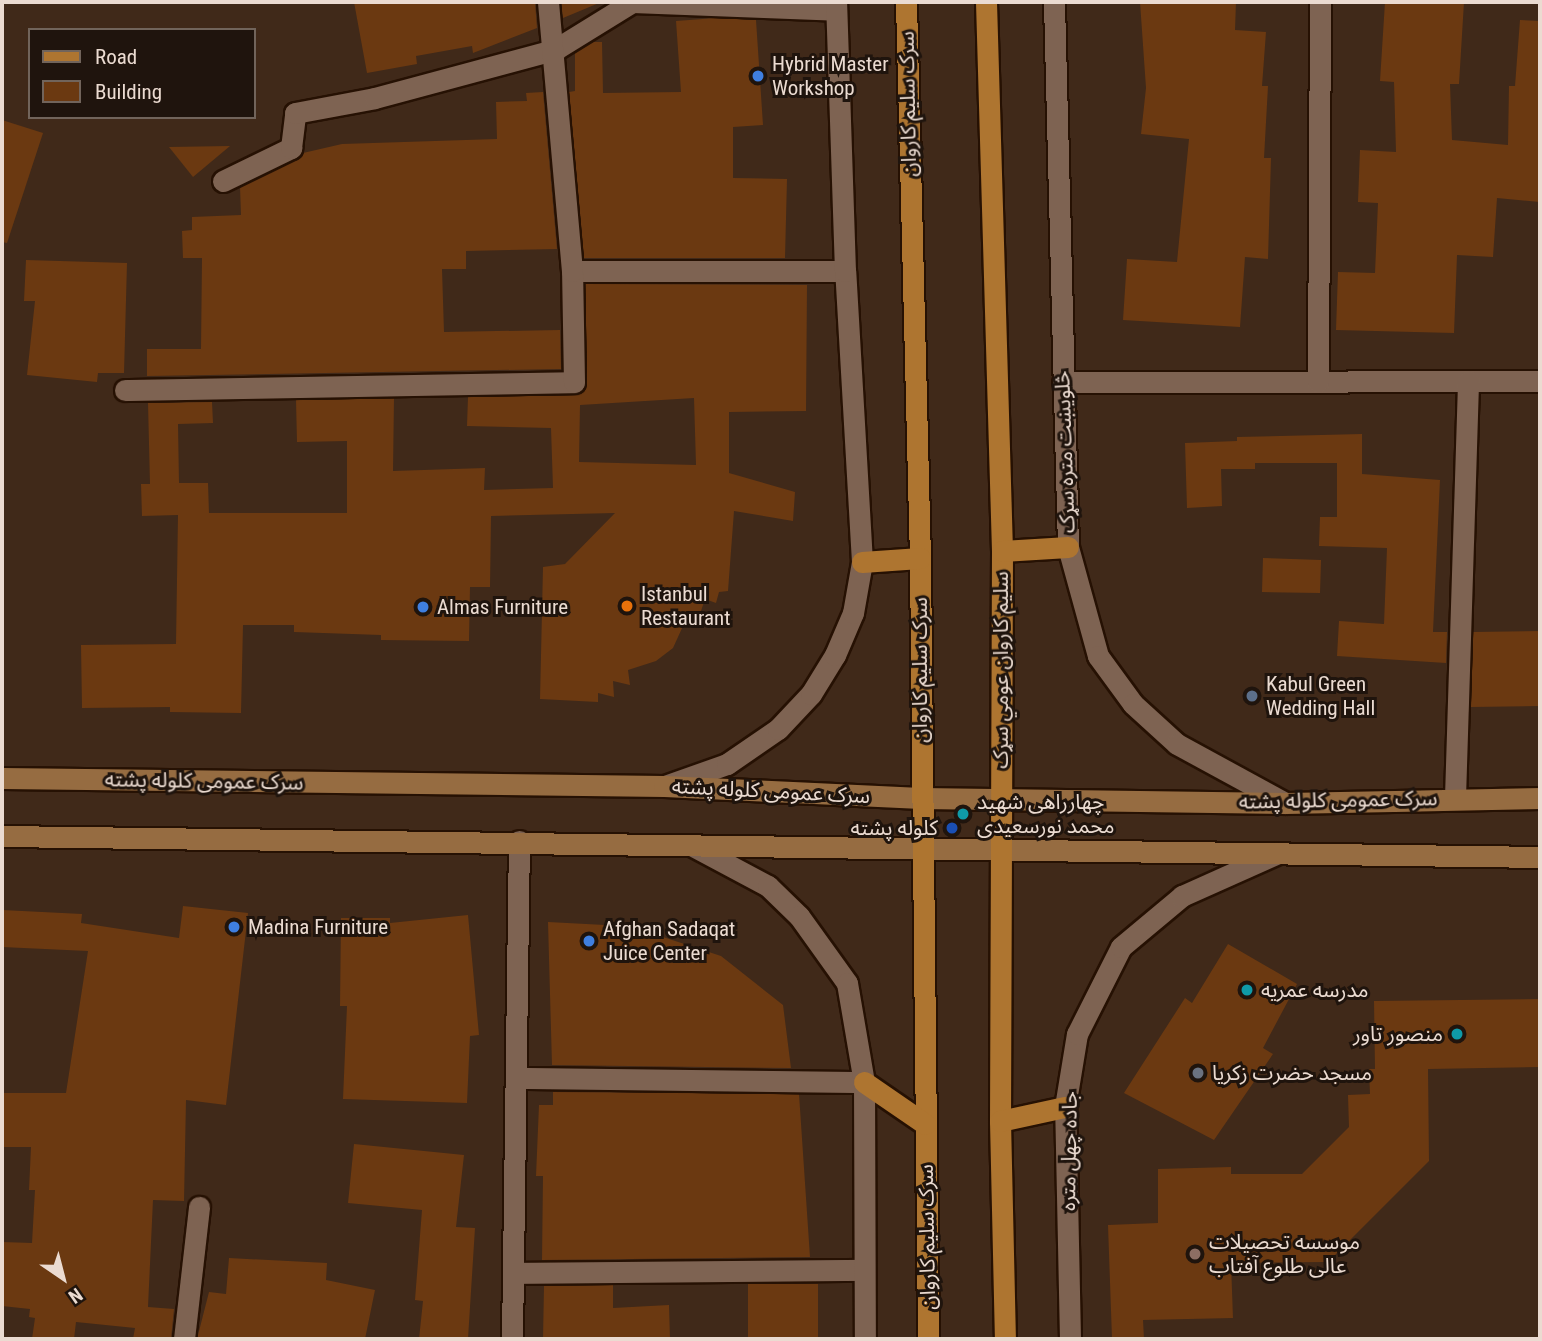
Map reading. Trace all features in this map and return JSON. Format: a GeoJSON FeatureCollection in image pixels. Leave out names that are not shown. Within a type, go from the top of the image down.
{"type":"FeatureCollection","features":[{"type":"Feature","properties":{"kind":"main road","name":"سرک سلیم کاروان"},"geometry":{"type":"LineString","coordinates":[[906,2],[920,558],[920,849],[929,1339]]}},
{"type":"Feature","properties":{"kind":"main road","name":"سلیم کاروان عومي سړک"},"geometry":{"type":"LineString","coordinates":[[986,2],[1002,551],[1000,1121],[1005,1339]]}},
{"type":"Feature","properties":{"kind":"main road"},"geometry":{"type":"LineString","coordinates":[[1002,551],[1068,547]]}},
{"type":"Feature","properties":{"kind":"main road"},"geometry":{"type":"LineString","coordinates":[[862,562],[920,558]]}},
{"type":"Feature","properties":{"kind":"main road","name":"سرک عمومی کلوله پشته"},"geometry":{"type":"LineString","coordinates":[[2,778],[664,786],[921,798],[1285,803],[1455,797],[1540,798]]}},
{"type":"Feature","properties":{"kind":"main road"},"geometry":{"type":"LineString","coordinates":[[2,835],[1540,857]]}},
{"type":"Feature","properties":{"kind":"main road"},"geometry":{"type":"LineString","coordinates":[[864,1082],[925,1124]]}},
{"type":"Feature","properties":{"kind":"main road"},"geometry":{"type":"LineString","coordinates":[[1000,1121],[1065,1107]]}},
{"type":"Feature","properties":{"kind":"street"},"geometry":{"type":"LineString","coordinates":[[125,390],[574,382],[572,271],[556,49],[548,2]]}},
{"type":"Feature","properties":{"kind":"street"},"geometry":{"type":"LineString","coordinates":[[223,180],[291,148],[295,113],[375,98],[556,49],[632,2],[836,6],[845,271],[862,562],[853,613],[835,655],[811,694],[778,729],[727,764],[664,786]]}},
{"type":"Feature","properties":{"kind":"street","name":"څلویښت متره سړک"},"geometry":{"type":"LineString","coordinates":[[1054,2],[1068,547],[1098,656],[1133,704],[1177,744],[1285,803]]}},
{"type":"Feature","properties":{"kind":"street"},"geometry":{"type":"LineString","coordinates":[[1318,382],[1320,2]]}},
{"type":"Feature","properties":{"kind":"street"},"geometry":{"type":"LineString","coordinates":[[572,271],[845,271]]}},
{"type":"Feature","properties":{"kind":"street"},"geometry":{"type":"LineString","coordinates":[[1455,797],[1468,381]]}},
{"type":"Feature","properties":{"kind":"street"},"geometry":{"type":"LineString","coordinates":[[1063,382],[1540,381]]}},
{"type":"Feature","properties":{"kind":"street"},"geometry":{"type":"LineString","coordinates":[[512,1339],[518,1078],[519,841]]}},
{"type":"Feature","properties":{"kind":"street"},"geometry":{"type":"LineString","coordinates":[[693,846],[768,886],[800,916],[847,984],[864,1082],[865,1339]]}},
{"type":"Feature","properties":{"kind":"street","name":"جاده چهل متره"},"geometry":{"type":"LineString","coordinates":[[1070,1339],[1065,1107],[1077,1034],[1121,947],[1182,896],[1276,854]]}},
{"type":"Feature","properties":{"kind":"street"},"geometry":{"type":"LineString","coordinates":[[518,1078],[864,1082]]}},
{"type":"Feature","properties":{"kind":"street"},"geometry":{"type":"LineString","coordinates":[[184,1339],[199,1208]]}},
{"type":"Feature","properties":{"kind":"street"},"geometry":{"type":"LineString","coordinates":[[515,1273],[863,1270]]}},
{"type":"Feature","properties":{"kind":"building"},"geometry":{"type":"Polygon","coordinates":[[[354,2],[535,2],[537,28],[473,53],[472,46],[416,56],[417,64],[367,73],[354,2]]]}},
{"type":"Feature","properties":{"kind":"building"},"geometry":{"type":"Polygon","coordinates":[[[561,2],[599,2],[599,3],[563,18],[561,2]]]}},
{"type":"Feature","properties":{"kind":"building"},"geometry":{"type":"Polygon","coordinates":[[[1140,2],[1236,2],[1235,30],[1266,32],[1262,86],[1268,86],[1264,158],[1271,158],[1268,259],[1245,257],[1240,327],[1123,320],[1127,259],[1177,262],[1189,139],[1141,134],[1146,88],[1140,2]]]}},
{"type":"Feature","properties":{"kind":"building"},"geometry":{"type":"Polygon","coordinates":[[[1385,2],[1464,2],[1459,84],[1450,84],[1452,140],[1508,145],[1509,86],[1515,86],[1520,20],[1540,21],[1540,202],[1497,198],[1493,257],[1457,255],[1454,333],[1336,330],[1338,272],[1375,273],[1378,203],[1358,202],[1360,150],[1396,152],[1394,82],[1380,81],[1385,2]]]}},
{"type":"Feature","properties":{"kind":"building"},"geometry":{"type":"Polygon","coordinates":[[[716,18],[756,20],[763,125],[733,127],[733,178],[787,179],[785,258],[584,258],[569,92],[575,91],[575,53],[593,42],[602,42],[603,93],[681,92],[676,21],[716,18]]]}},
{"type":"Feature","properties":{"kind":"building"},"geometry":{"type":"Polygon","coordinates":[[[543,92],[557,249],[466,251],[466,269],[442,269],[444,332],[560,330],[561,369],[147,376],[147,349],[201,349],[202,258],[183,258],[182,231],[192,230],[192,217],[241,215],[240,187],[303,153],[342,144],[497,139],[496,102],[527,101],[526,93],[543,92]]]}},
{"type":"Feature","properties":{"kind":"building"},"geometry":{"type":"Polygon","coordinates":[[[2,120],[43,133],[7,243],[2,242],[2,120]]]}},
{"type":"Feature","properties":{"kind":"building"},"geometry":{"type":"Polygon","coordinates":[[[230,146],[193,177],[169,147],[230,146]]]}},
{"type":"Feature","properties":{"kind":"building"},"geometry":{"type":"Polygon","coordinates":[[[26,260],[127,263],[124,373],[98,373],[97,382],[27,375],[35,301],[24,301],[26,260]]]}},
{"type":"Feature","properties":{"kind":"building"},"geometry":{"type":"Polygon","coordinates":[[[585,284],[807,285],[806,411],[729,412],[729,473],[795,492],[793,521],[734,511],[728,591],[719,592],[716,603],[705,599],[698,620],[688,615],[673,648],[656,661],[628,670],[630,685],[613,681],[614,697],[598,693],[598,702],[540,699],[543,567],[565,564],[615,513],[491,516],[490,587],[470,587],[469,641],[381,640],[381,635],[294,632],[294,625],[243,625],[241,713],[170,712],[170,707],[82,708],[81,645],[176,644],[178,515],[142,516],[141,484],[150,484],[148,403],[212,402],[213,423],[178,424],[179,483],[208,483],[209,513],[347,513],[347,441],[297,442],[296,400],[394,398],[393,471],[485,468],[484,490],[553,488],[551,428],[467,426],[468,397],[581,393],[587,382],[585,284]],[[694,398],[580,405],[579,462],[696,465],[694,398]]]}},
{"type":"Feature","properties":{"kind":"building"},"geometry":{"type":"Polygon","coordinates":[[[1362,434],[1362,474],[1440,480],[1433,632],[1447,632],[1446,663],[1337,656],[1339,621],[1384,624],[1387,548],[1319,546],[1320,517],[1337,517],[1337,463],[1255,463],[1255,469],[1221,469],[1222,506],[1187,508],[1185,443],[1237,441],[1237,437],[1362,434]]]}},
{"type":"Feature","properties":{"kind":"building"},"geometry":{"type":"Polygon","coordinates":[[[1263,558],[1321,560],[1320,593],[1262,592],[1263,558]]]}},
{"type":"Feature","properties":{"kind":"building"},"geometry":{"type":"Polygon","coordinates":[[[1540,631],[1540,706],[1471,707],[1473,632],[1540,631]]]}},
{"type":"Feature","properties":{"kind":"building"},"geometry":{"type":"Polygon","coordinates":[[[183,906],[248,913],[226,1105],[186,1100],[184,1201],[153,1200],[148,1307],[174,1309],[171,1339],[133,1339],[135,1328],[76,1322],[74,1339],[32,1339],[35,1318],[29,1317],[30,1309],[2,1306],[2,1242],[32,1243],[35,1190],[29,1190],[31,1147],[2,1147],[2,1093],[66,1093],[88,951],[2,947],[2,910],[82,914],[81,923],[179,938],[183,906]]]}},
{"type":"Feature","properties":{"kind":"building"},"geometry":{"type":"Polygon","coordinates":[[[468,915],[479,1035],[470,1036],[467,1103],[343,1099],[347,1006],[340,1006],[341,918],[390,918],[390,923],[468,915]]]}},
{"type":"Feature","properties":{"kind":"building"},"geometry":{"type":"Polygon","coordinates":[[[548,922],[662,928],[663,937],[721,956],[783,1005],[791,1068],[552,1065],[548,922]]]}},
{"type":"Feature","properties":{"kind":"building","name":"مسجد حضرت زکریا"},"geometry":{"type":"Polygon","coordinates":[[[1228,944],[1297,984],[1263,1048],[1273,1054],[1214,1140],[1124,1093],[1185,998],[1192,1003],[1228,944]]]}},
{"type":"Feature","properties":{"kind":"building"},"geometry":{"type":"Polygon","coordinates":[[[1540,999],[1540,1067],[1428,1069],[1429,1161],[1328,1262],[1231,1263],[1233,1318],[1143,1320],[1144,1339],[1112,1339],[1108,1225],[1158,1223],[1158,1169],[1231,1167],[1231,1174],[1302,1174],[1349,1127],[1348,1095],[1370,1094],[1369,1069],[1375,1069],[1374,1001],[1540,999]]]}},
{"type":"Feature","properties":{"kind":"building"},"geometry":{"type":"Polygon","coordinates":[[[553,1092],[799,1094],[810,1257],[542,1260],[543,1176],[536,1176],[539,1105],[553,1105],[553,1092]]]}},
{"type":"Feature","properties":{"kind":"building"},"geometry":{"type":"Polygon","coordinates":[[[354,1144],[464,1155],[456,1227],[475,1228],[468,1339],[419,1339],[423,1301],[415,1300],[422,1210],[348,1203],[354,1144]]]}},
{"type":"Feature","properties":{"kind":"building"},"geometry":{"type":"Polygon","coordinates":[[[229,1258],[327,1263],[326,1280],[375,1290],[365,1339],[197,1339],[209,1292],[226,1294],[229,1258]]]}},
{"type":"Feature","properties":{"kind":"building"},"geometry":{"type":"Polygon","coordinates":[[[748,1284],[818,1284],[818,1339],[748,1339],[748,1284]]]}},
{"type":"Feature","properties":{"kind":"building"},"geometry":{"type":"Polygon","coordinates":[[[613,1285],[613,1308],[669,1305],[670,1339],[543,1339],[544,1286],[613,1285]]]}},
{"type":"Feature","properties":{"kind":"place","name":"Hybrid Master Workshop"},"geometry":{"type":"Point","coordinates":[758,76]}},
{"type":"Feature","properties":{"kind":"place","name":"Istanbul Restaurant"},"geometry":{"type":"Point","coordinates":[627,606]}},
{"type":"Feature","properties":{"kind":"place","name":"Almas Furniture"},"geometry":{"type":"Point","coordinates":[423,607]}},
{"type":"Feature","properties":{"kind":"place","name":"Kabul Green Wedding Hall"},"geometry":{"type":"Point","coordinates":[1252,696]}},
{"type":"Feature","properties":{"kind":"place","name":"چهارراهی شهید محمد نورسعیدی"},"geometry":{"type":"Point","coordinates":[963,814]}},
{"type":"Feature","properties":{"kind":"place","name":"کلوله پشته"},"geometry":{"type":"Point","coordinates":[952,828]}},
{"type":"Feature","properties":{"kind":"place","name":"Madina Furniture"},"geometry":{"type":"Point","coordinates":[234,927]}},
{"type":"Feature","properties":{"kind":"place","name":"Afghan Sadaqat Juice Center"},"geometry":{"type":"Point","coordinates":[589,941]}},
{"type":"Feature","properties":{"kind":"place","name":"مدرسه عمریه"},"geometry":{"type":"Point","coordinates":[1247,990]}},
{"type":"Feature","properties":{"kind":"place","name":"منصور تاور"},"geometry":{"type":"Point","coordinates":[1457,1034]}},
{"type":"Feature","properties":{"kind":"place","name":"مسجد حضرت زکریا"},"geometry":{"type":"Point","coordinates":[1198,1073]}},
{"type":"Feature","properties":{"kind":"place","name":"موسسه تحصیلات عالی طلوع آفتاب"},"geometry":{"type":"Point","coordinates":[1195,1254]}}]}
